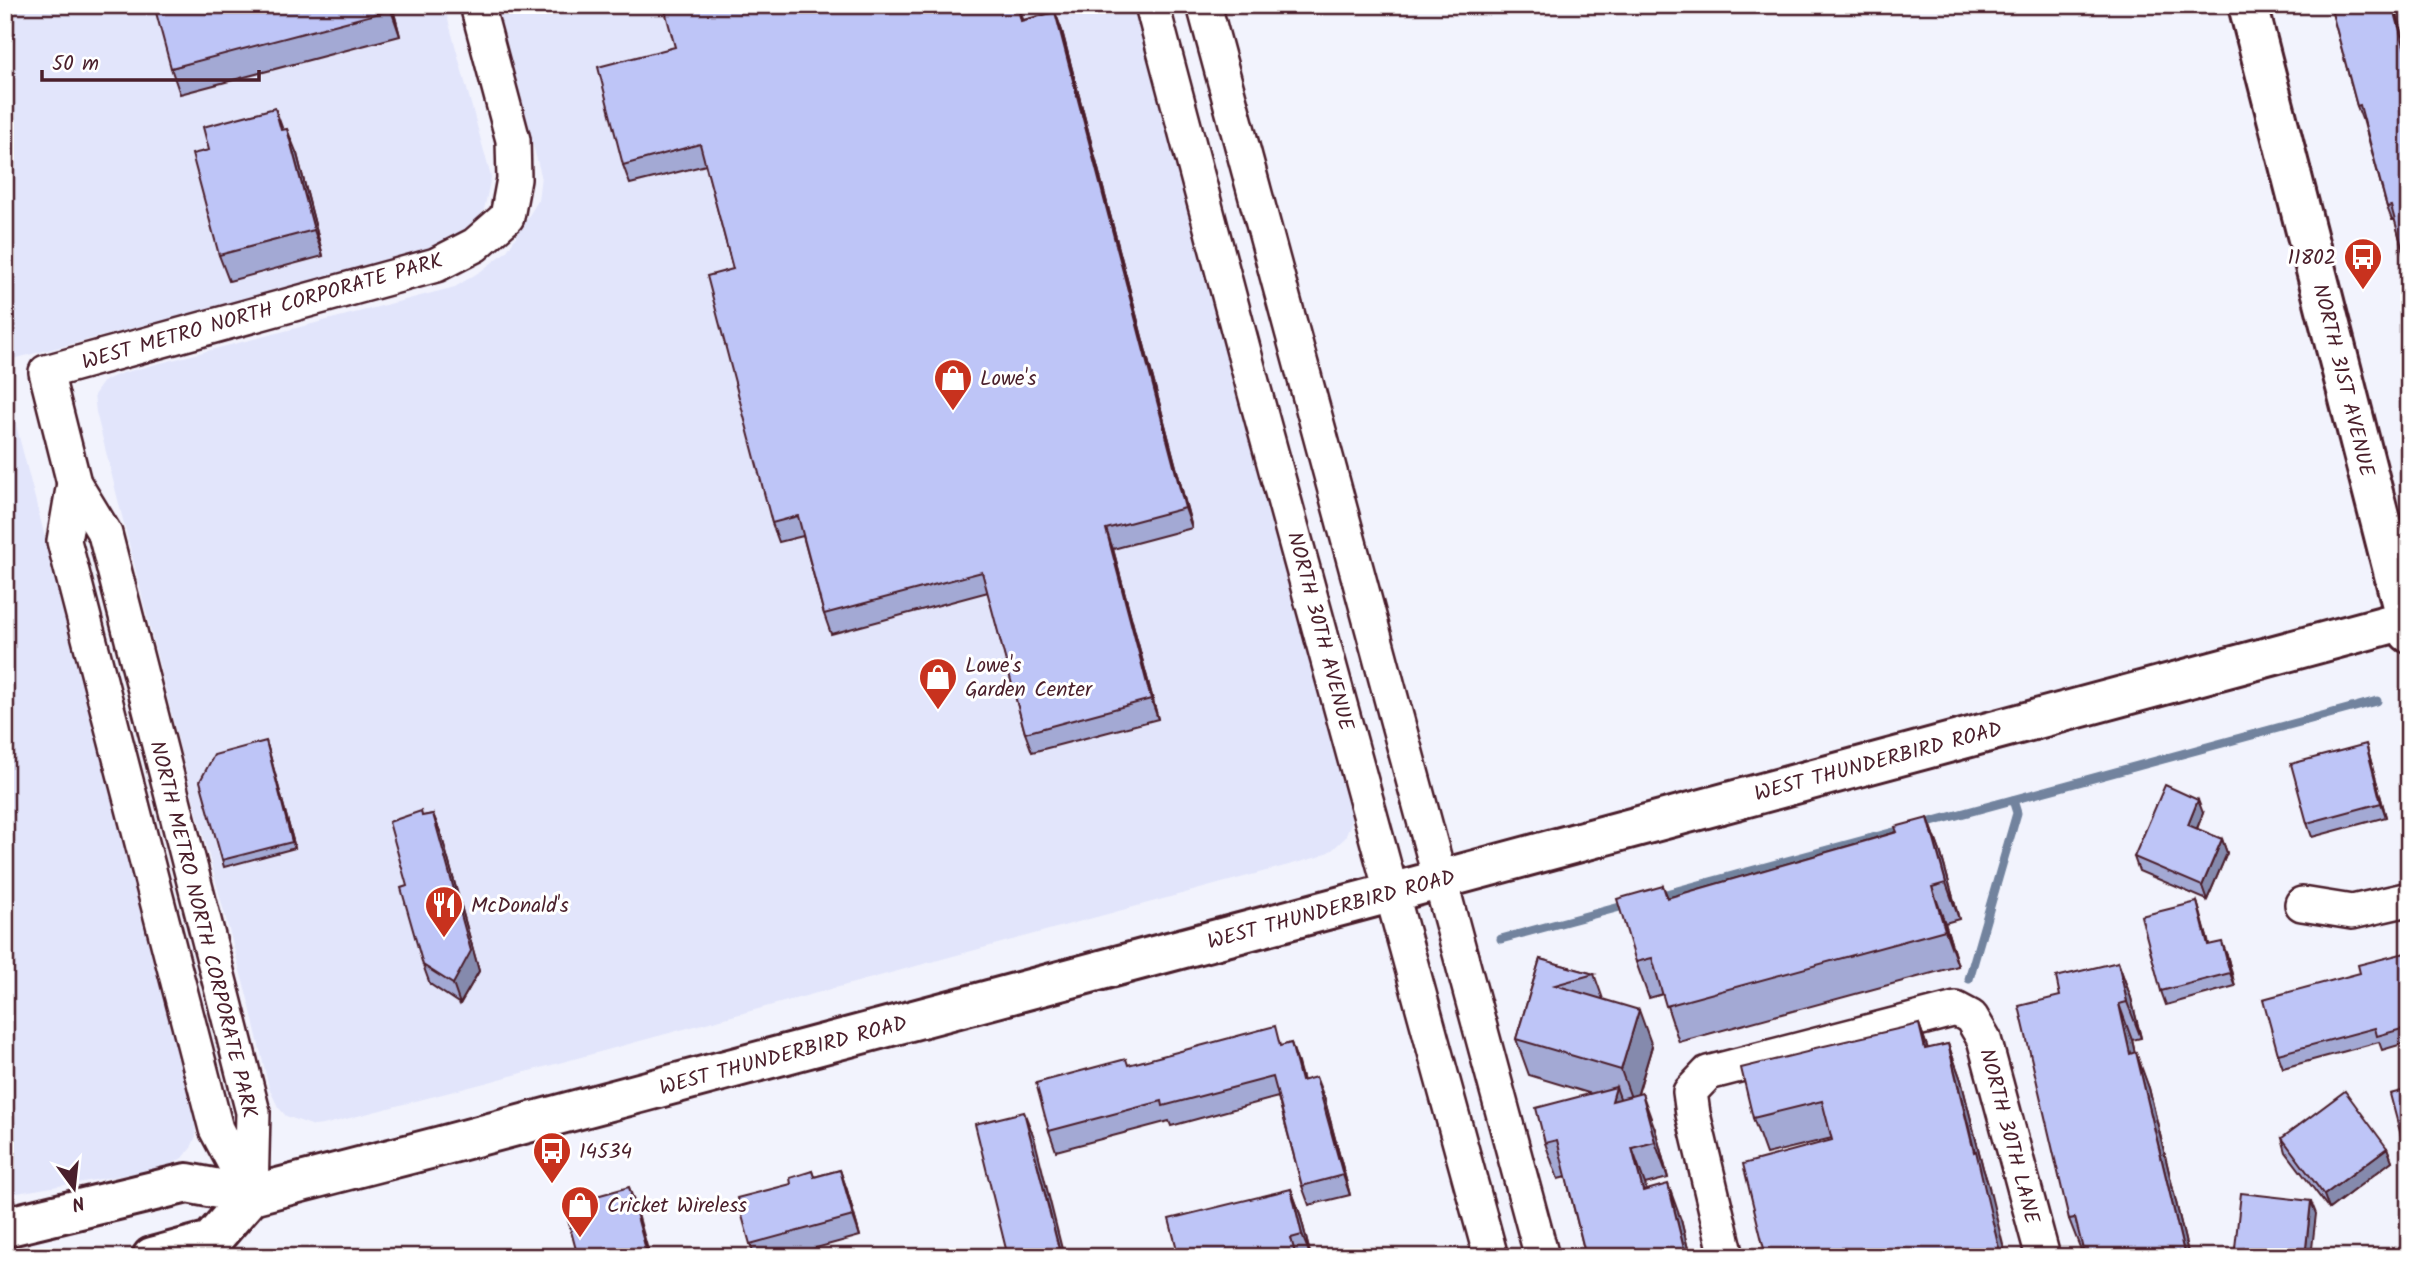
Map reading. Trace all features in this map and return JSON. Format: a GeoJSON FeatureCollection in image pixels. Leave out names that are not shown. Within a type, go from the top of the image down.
{"type":"FeatureCollection","features":[{"type":"Feature","properties":{"kind":"main road","name":"NORTH 31ST AVENUE"},"geometry":{"type":"LineString","coordinates":[[2248,5],[2407,624]]}},
{"type":"Feature","properties":{"kind":"main road","name":"WEST THUNDERBIRD ROAD"},"geometry":{"type":"LineString","coordinates":[[5,1227],[187,1183],[251,1195],[2407,624]]}},
{"type":"Feature","properties":{"kind":"main road"},"geometry":{"type":"LineString","coordinates":[[152,1257],[211,1241],[251,1195]]}},
{"type":"Feature","properties":{"kind":"street","name":"WEST METRO NORTH CORPORATE PARK"},"geometry":{"type":"LineString","coordinates":[[47,372],[436,265],[475,245],[507,217],[514,179],[513,140],[477,5]]}},
{"type":"Feature","properties":{"kind":"street","name":"NORTH 30TH AVENUE"},"geometry":{"type":"LineString","coordinates":[[1152,5],[1491,1257]]}},
{"type":"Feature","properties":{"kind":"street"},"geometry":{"type":"LineString","coordinates":[[1204,5],[1542,1257]]}},
{"type":"Feature","properties":{"kind":"street","name":"NORTH METRO NORTH CORPORATE PARK"},"geometry":{"type":"LineString","coordinates":[[47,372],[74,483],[105,534],[253,1112],[251,1195]]}},
{"type":"Feature","properties":{"kind":"street"},"geometry":{"type":"LineString","coordinates":[[2302,904],[2352,912],[2409,899]]}},
{"type":"Feature","properties":{"kind":"street","name":"NORTH 30TH LANE"},"geometry":{"type":"LineString","coordinates":[[1727,1257],[1690,1092],[1708,1073],[1956,1009],[1971,1017],[1984,1039],[2043,1257]]}},
{"type":"Feature","properties":{"kind":"shaded area"},"geometry":{"type":"Polygon","coordinates":[[[5,5],[444,5],[491,177],[484,210],[464,239],[444,249],[5,361],[5,5]]]}},
{"type":"Feature","properties":{"kind":"shaded area"},"geometry":{"type":"Polygon","coordinates":[[[495,5],[1137,5],[1351,806],[1351,823],[1345,838],[1332,850],[1318,857],[485,1083],[323,1125],[314,1126],[286,1116],[278,1107],[269,1088],[250,1007],[187,776],[94,395],[104,381],[122,373],[455,287],[507,251],[538,201],[541,175],[495,5]]]}},
{"type":"Feature","properties":{"kind":"shaded area"},"geometry":{"type":"Polygon","coordinates":[[[5,382],[195,1120],[196,1136],[191,1148],[182,1158],[166,1168],[5,1195],[5,382]]]}},
{"type":"Feature","properties":{"kind":"building"},"geometry":{"type":"Polygon","coordinates":[[[154,5],[390,5],[391,10],[171,68],[154,5]]]}},
{"type":"Feature","properties":{"kind":"building","name":"Lowe's"},"geometry":{"type":"Polygon","coordinates":[[[1017,5],[1021,21],[1055,12],[1185,508],[1106,529],[1151,699],[1025,733],[982,572],[824,614],[798,516],[772,523],[707,276],[733,269],[700,144],[623,165],[598,67],[675,47],[664,7],[1017,5]]]}},
{"type":"Feature","properties":{"kind":"building"},"geometry":{"type":"Polygon","coordinates":[[[2330,5],[2393,5],[2409,65],[2409,273],[2391,206],[2387,207],[2360,105],[2357,106],[2330,5]]]}},
{"type":"Feature","properties":{"kind":"building"},"geometry":{"type":"Polygon","coordinates":[[[275,108],[281,130],[287,129],[314,230],[219,255],[192,154],[209,150],[203,127],[275,108]]]}},
{"type":"Feature","properties":{"kind":"building"},"geometry":{"type":"Polygon","coordinates":[[[266,741],[292,842],[222,860],[200,781],[214,755],[266,741]]]}},
{"type":"Feature","properties":{"kind":"building"},"geometry":{"type":"Polygon","coordinates":[[[2366,744],[2381,803],[2307,823],[2291,764],[2366,744]]]}},
{"type":"Feature","properties":{"kind":"building"},"geometry":{"type":"Polygon","coordinates":[[[2165,785],[2198,800],[2188,825],[2222,839],[2202,886],[2134,857],[2165,785]]]}},
{"type":"Feature","properties":{"kind":"building","name":"McDonald's"},"geometry":{"type":"Polygon","coordinates":[[[421,811],[422,816],[433,814],[471,951],[453,984],[423,965],[401,888],[407,886],[389,822],[421,811]]]}},
{"type":"Feature","properties":{"kind":"building"},"geometry":{"type":"Polygon","coordinates":[[[1928,818],[1946,883],[1932,887],[1945,930],[1666,1006],[1652,958],[1636,962],[1617,899],[1663,886],[1667,898],[1897,832],[1895,827],[1928,818]]]}},
{"type":"Feature","properties":{"kind":"building"},"geometry":{"type":"Polygon","coordinates":[[[2197,902],[2208,945],[2222,942],[2230,973],[2161,991],[2141,916],[2197,902]]]}},
{"type":"Feature","properties":{"kind":"building"},"geometry":{"type":"Polygon","coordinates":[[[2409,952],[2409,1027],[2377,1036],[2375,1028],[2278,1054],[2263,999],[2360,973],[2358,965],[2409,952]]]}},
{"type":"Feature","properties":{"kind":"building"},"geometry":{"type":"Polygon","coordinates":[[[1540,959],[1594,974],[1555,985],[1639,1010],[1621,1070],[1516,1039],[1540,959]]]}},
{"type":"Feature","properties":{"kind":"building"},"geometry":{"type":"Polygon","coordinates":[[[2118,962],[2127,1002],[2119,1004],[2130,1054],[2136,1052],[2185,1257],[2085,1257],[2075,1218],[2069,1219],[2019,1006],[2060,996],[2056,977],[2118,962]]]}},
{"type":"Feature","properties":{"kind":"building"},"geometry":{"type":"Polygon","coordinates":[[[1919,1024],[1925,1049],[1948,1044],[2001,1257],[1766,1257],[1743,1164],[1832,1140],[1822,1101],[1753,1118],[1741,1068],[1919,1024]]]}},
{"type":"Feature","properties":{"kind":"building"},"geometry":{"type":"Polygon","coordinates":[[[1275,1026],[1280,1046],[1291,1043],[1301,1081],[1316,1077],[1343,1175],[1302,1186],[1273,1077],[1163,1106],[1162,1101],[1049,1131],[1036,1083],[1126,1059],[1128,1065],[1275,1026]]]}},
{"type":"Feature","properties":{"kind":"building"},"geometry":{"type":"Polygon","coordinates":[[[1616,1087],[1612,1101],[1642,1093],[1655,1142],[1632,1148],[1643,1191],[1668,1184],[1686,1257],[1586,1257],[1557,1140],[1545,1143],[1536,1108],[1616,1087]]]}},
{"type":"Feature","properties":{"kind":"building"},"geometry":{"type":"Polygon","coordinates":[[[2409,1089],[2409,1162],[2408,1162],[2390,1094],[2409,1089]]]}},
{"type":"Feature","properties":{"kind":"building"},"geometry":{"type":"Polygon","coordinates":[[[2345,1091],[2387,1148],[2324,1195],[2282,1138],[2345,1091]]]}},
{"type":"Feature","properties":{"kind":"building"},"geometry":{"type":"Polygon","coordinates":[[[1024,1112],[1061,1257],[1008,1257],[975,1124],[1024,1112]]]}},
{"type":"Feature","properties":{"kind":"building"},"geometry":{"type":"Polygon","coordinates":[[[840,1170],[853,1216],[750,1244],[737,1198],[791,1184],[790,1178],[812,1171],[814,1177],[840,1170]]]}},
{"type":"Feature","properties":{"kind":"building"},"geometry":{"type":"Polygon","coordinates":[[[629,1187],[648,1257],[578,1257],[564,1205],[629,1187]]]}},
{"type":"Feature","properties":{"kind":"building"},"geometry":{"type":"Polygon","coordinates":[[[1291,1189],[1302,1235],[1291,1238],[1296,1257],[1168,1257],[1178,1253],[1169,1219],[1291,1189]]]}},
{"type":"Feature","properties":{"kind":"building"},"geometry":{"type":"Polygon","coordinates":[[[2241,1193],[2311,1201],[2305,1257],[2234,1257],[2241,1193]]]}},
{"type":"Feature","properties":{"kind":"waterway"},"geometry":{"type":"LineString","coordinates":[[1655,897],[2377,701]]}},
{"type":"Feature","properties":{"kind":"waterway"},"geometry":{"type":"LineString","coordinates":[[1969,979],[2017,813],[2013,800]]}},
{"type":"Feature","properties":{"kind":"waterway"},"geometry":{"type":"LineString","coordinates":[[1501,939],[1631,904]]}},
{"type":"Feature","properties":{"kind":"place","name":"11802"},"geometry":{"type":"Point","coordinates":[2363,291]}},
{"type":"Feature","properties":{"kind":"place","name":"Lowe's"},"geometry":{"type":"Point","coordinates":[953,412]}},
{"type":"Feature","properties":{"kind":"place","name":"Lowe's Garden Center"},"geometry":{"type":"Point","coordinates":[938,711]}},
{"type":"Feature","properties":{"kind":"place","name":"McDonald's"},"geometry":{"type":"Point","coordinates":[444,939]}},
{"type":"Feature","properties":{"kind":"place","name":"14534"},"geometry":{"type":"Point","coordinates":[552,1185]}},
{"type":"Feature","properties":{"kind":"place","name":"Cricket Wireless"},"geometry":{"type":"Point","coordinates":[580,1239]}}]}
